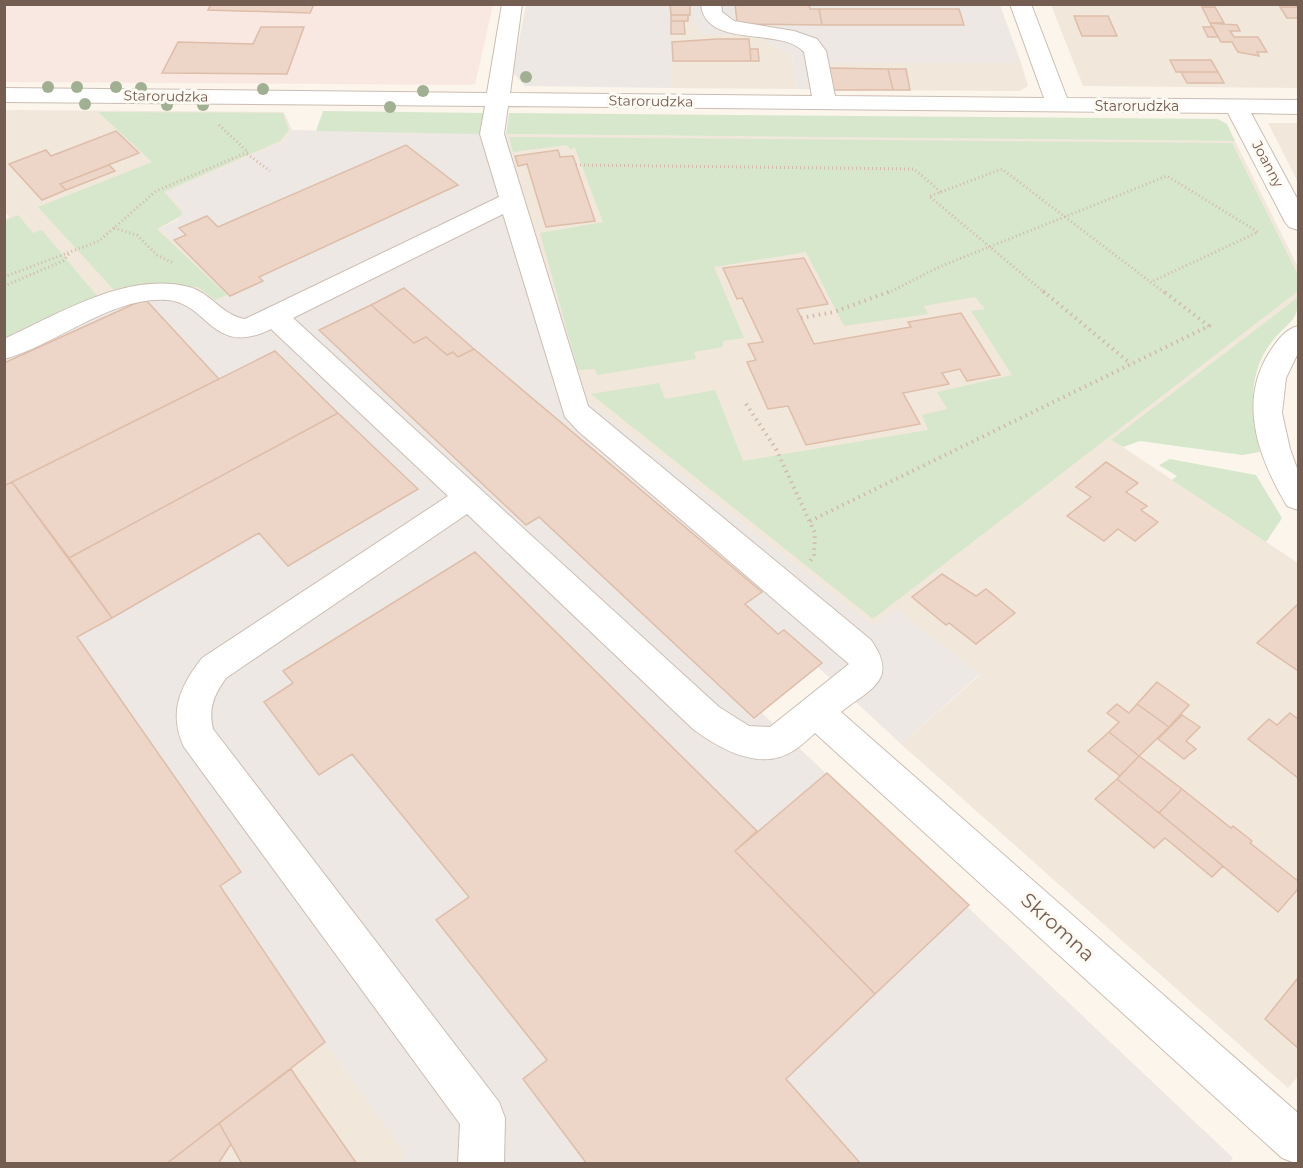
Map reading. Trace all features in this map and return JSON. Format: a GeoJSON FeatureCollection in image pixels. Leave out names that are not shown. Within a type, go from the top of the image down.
{"type":"FeatureCollection","features":[{"type":"Feature","properties":{"kind":"street"},"geometry":{"type":"LineString","coordinates":[[274,316],[706,718],[729,735],[751,744],[768,744],[779,741],[866,672],[867,662],[860,650],[588,424],[575,410],[492,134],[512,4]]}},
{"type":"Feature","properties":{"kind":"street"},"geometry":{"type":"LineString","coordinates":[[711,4],[711,14],[728,26],[794,37],[808,44],[815,51],[825,103]]}},
{"type":"Feature","properties":{"kind":"street"},"geometry":{"type":"LineString","coordinates":[[1020,4],[1058,105]]}},
{"type":"Feature","properties":{"kind":"street","name":"Starorudzka"},"geometry":{"type":"LineString","coordinates":[[4,95],[1299,107]]}},
{"type":"Feature","properties":{"kind":"street","name":"Joanny"},"geometry":{"type":"LineString","coordinates":[[1236,106],[1299,222]]}},
{"type":"Feature","properties":{"kind":"street"},"geometry":{"type":"LineString","coordinates":[[4,350],[133,293],[172,291],[186,295],[218,321],[239,328],[248,328],[512,200]]}},
{"type":"Feature","properties":{"kind":"street"},"geometry":{"type":"LineString","coordinates":[[1299,335],[1284,350],[1277,363],[1267,401],[1276,452],[1299,498]]}},
{"type":"Feature","properties":{"kind":"street"},"geometry":{"type":"LineString","coordinates":[[468,498],[214,668],[196,692],[192,721],[197,736],[483,1118],[481,1164]]}},
{"type":"Feature","properties":{"kind":"street","name":"Skromna"},"geometry":{"type":"LineString","coordinates":[[816,712],[1299,1142]]}},
{"type":"Feature","properties":{"kind":"path"},"geometry":{"type":"LineString","coordinates":[[212,120],[248,152],[246,153],[270,171]]}},
{"type":"Feature","properties":{"kind":"path"},"geometry":{"type":"LineString","coordinates":[[4,278],[57,255],[70,254],[99,241],[156,191],[246,153]]}},
{"type":"Feature","properties":{"kind":"path"},"geometry":{"type":"LineString","coordinates":[[576,165],[914,169],[941,192]]}},
{"type":"Feature","properties":{"kind":"path"},"geometry":{"type":"LineString","coordinates":[[810,521],[1209,326],[1002,169],[929,196],[1131,364]]}},
{"type":"Feature","properties":{"kind":"path"},"geometry":{"type":"LineString","coordinates":[[801,318],[834,312],[889,292],[939,267],[1167,176],[1258,232],[1151,282]]}},
{"type":"Feature","properties":{"kind":"path"},"geometry":{"type":"LineString","coordinates":[[4,286],[63,261],[70,254]]}},
{"type":"Feature","properties":{"kind":"path"},"geometry":{"type":"LineString","coordinates":[[746,404],[776,449],[815,533],[814,556],[782,585]]}},
{"type":"Feature","properties":{"kind":"shaded area"},"geometry":{"type":"Polygon","coordinates":[[[526,4],[1000,5],[1021,63],[829,63],[832,90],[797,89],[792,56],[753,35],[703,34],[688,15],[671,15],[671,88],[525,86],[513,73],[526,4]]]}},
{"type":"Feature","properties":{"kind":"shaded area"},"geometry":{"type":"Polygon","coordinates":[[[5,5],[493,5],[475,84],[469,85],[5,82],[5,5]]]}},
{"type":"Feature","properties":{"kind":"shaded area"},"geometry":{"type":"Polygon","coordinates":[[[1051,5],[1298,5],[1298,88],[1083,86],[1051,5]]]}},
{"type":"Feature","properties":{"kind":"shaded area"},"geometry":{"type":"Polygon","coordinates":[[[671,15],[688,15],[753,35],[792,56],[797,89],[671,88],[671,15]]]}},
{"type":"Feature","properties":{"kind":"shaded area"},"geometry":{"type":"Polygon","coordinates":[[[828,63],[1021,63],[1028,86],[1020,91],[832,90],[828,63]]]}},
{"type":"Feature","properties":{"kind":"shaded area"},"geometry":{"type":"Polygon","coordinates":[[[5,110],[284,112],[292,130],[283,142],[167,192],[184,208],[184,212],[183,216],[160,228],[230,296],[214,302],[120,288],[5,341],[4,220],[9,217],[4,211],[5,110]]]}},
{"type":"Feature","properties":{"kind":"shaded area"},"geometry":{"type":"Polygon","coordinates":[[[1268,123],[1298,123],[1298,182],[1268,123]]]}},
{"type":"Feature","properties":{"kind":"shaded area"},"geometry":{"type":"Polygon","coordinates":[[[292,130],[506,134],[575,374],[586,399],[873,625],[896,608],[980,674],[901,744],[818,667],[761,712],[1233,1158],[1229,1164],[398,1163],[406,1155],[325,1042],[166,1163],[5,1163],[4,341],[120,288],[197,288],[214,302],[229,296],[160,228],[178,220],[184,212],[184,208],[166,192],[283,142],[292,130]]]}},
{"type":"Feature","properties":{"kind":"shaded area"},"geometry":{"type":"Polygon","coordinates":[[[506,134],[1235,141],[1298,267],[1298,297],[1112,440],[1298,563],[1298,1076],[1288,1088],[901,744],[980,675],[873,625],[586,399],[575,374],[506,134]]]}},
{"type":"Feature","properties":{"kind":"shaded area"},"geometry":{"type":"Polygon","coordinates":[[[325,1042],[407,1156],[398,1164],[166,1164],[325,1042]]]}},
{"type":"Feature","properties":{"kind":"green space"},"geometry":{"type":"Polygon","coordinates":[[[323,111],[484,113],[480,134],[316,131],[323,111]]]}},
{"type":"Feature","properties":{"kind":"green space"},"geometry":{"type":"Polygon","coordinates":[[[98,112],[283,113],[289,130],[280,141],[164,192],[182,212],[181,216],[157,229],[227,295],[215,300],[198,287],[113,289],[38,207],[152,162],[98,112]]]}},
{"type":"Feature","properties":{"kind":"green space"},"geometry":{"type":"Polygon","coordinates":[[[509,113],[1218,119],[1227,124],[1235,141],[506,134],[509,113]]]}},
{"type":"Feature","properties":{"kind":"green space"},"geometry":{"type":"Polygon","coordinates":[[[509,137],[1232,143],[1298,275],[1298,291],[873,619],[591,394],[659,383],[665,399],[715,390],[743,461],[928,430],[922,415],[947,409],[937,392],[1012,375],[971,311],[985,309],[975,297],[924,306],[928,314],[844,326],[806,252],[714,267],[744,338],[723,341],[723,347],[694,352],[696,359],[597,375],[595,369],[578,370],[540,233],[603,222],[575,148],[570,149],[567,145],[513,152],[509,137]]]}},
{"type":"Feature","properties":{"kind":"green space"},"geometry":{"type":"Polygon","coordinates":[[[18,215],[33,233],[42,230],[98,297],[5,339],[5,221],[18,215]]]}},
{"type":"Feature","properties":{"kind":"green space"},"geometry":{"type":"Polygon","coordinates":[[[1298,297],[1295,316],[1265,352],[1255,379],[1253,408],[1260,452],[1242,455],[1140,441],[1123,447],[1111,440],[1298,297]]]}},
{"type":"Feature","properties":{"kind":"green space"},"geometry":{"type":"Polygon","coordinates":[[[1170,459],[1256,475],[1282,518],[1266,542],[1172,480],[1177,476],[1159,465],[1170,459]]]}},
{"type":"Feature","properties":{"kind":"building"},"geometry":{"type":"Polygon","coordinates":[[[211,4],[314,4],[310,13],[208,10],[211,4]]]}},
{"type":"Feature","properties":{"kind":"building"},"geometry":{"type":"Polygon","coordinates":[[[670,4],[690,4],[690,15],[671,15],[670,4]]]}},
{"type":"Feature","properties":{"kind":"building"},"geometry":{"type":"Polygon","coordinates":[[[735,4],[809,4],[810,9],[819,9],[822,25],[741,24],[737,21],[735,4]]]}},
{"type":"Feature","properties":{"kind":"building"},"geometry":{"type":"Polygon","coordinates":[[[1202,7],[1215,7],[1224,23],[1210,23],[1202,7]]]}},
{"type":"Feature","properties":{"kind":"building"},"geometry":{"type":"Polygon","coordinates":[[[1280,7],[1298,7],[1298,18],[1287,18],[1280,7]]]}},
{"type":"Feature","properties":{"kind":"building"},"geometry":{"type":"Polygon","coordinates":[[[819,9],[959,9],[964,25],[822,25],[819,9]]]}},
{"type":"Feature","properties":{"kind":"building"},"geometry":{"type":"Polygon","coordinates":[[[671,15],[688,15],[688,21],[671,21],[671,15]]]}},
{"type":"Feature","properties":{"kind":"building"},"geometry":{"type":"Polygon","coordinates":[[[1074,16],[1108,16],[1117,36],[1082,36],[1074,16]]]}},
{"type":"Feature","properties":{"kind":"building"},"geometry":{"type":"Polygon","coordinates":[[[671,21],[684,21],[685,34],[671,34],[671,21]]]}},
{"type":"Feature","properties":{"kind":"building"},"geometry":{"type":"Polygon","coordinates":[[[1210,23],[1237,25],[1240,31],[1230,31],[1234,37],[1258,37],[1267,52],[1257,52],[1259,56],[1238,52],[1232,42],[1221,42],[1210,23]]]}},
{"type":"Feature","properties":{"kind":"building"},"geometry":{"type":"Polygon","coordinates":[[[261,27],[304,27],[287,74],[162,73],[178,42],[253,44],[261,27]]]}},
{"type":"Feature","properties":{"kind":"building"},"geometry":{"type":"Polygon","coordinates":[[[1203,27],[1213,27],[1218,37],[1208,37],[1203,27]]]}},
{"type":"Feature","properties":{"kind":"building"},"geometry":{"type":"Polygon","coordinates":[[[749,39],[751,61],[673,61],[672,42],[749,39]]]}},
{"type":"Feature","properties":{"kind":"building"},"geometry":{"type":"Polygon","coordinates":[[[750,49],[758,49],[759,61],[751,61],[750,49]]]}},
{"type":"Feature","properties":{"kind":"building"},"geometry":{"type":"Polygon","coordinates":[[[1170,60],[1211,60],[1218,72],[1176,72],[1170,60]]]}},
{"type":"Feature","properties":{"kind":"building"},"geometry":{"type":"Polygon","coordinates":[[[829,68],[888,69],[893,90],[832,90],[829,68]]]}},
{"type":"Feature","properties":{"kind":"building"},"geometry":{"type":"Polygon","coordinates":[[[888,69],[906,69],[910,90],[893,90],[888,69]]]}},
{"type":"Feature","properties":{"kind":"building"},"geometry":{"type":"Polygon","coordinates":[[[1181,72],[1218,72],[1224,83],[1187,83],[1181,72]]]}},
{"type":"Feature","properties":{"kind":"building"},"geometry":{"type":"Polygon","coordinates":[[[116,131],[139,153],[60,184],[66,190],[42,200],[9,164],[46,150],[51,156],[116,131]]]}},
{"type":"Feature","properties":{"kind":"building"},"geometry":{"type":"Polygon","coordinates":[[[406,145],[458,185],[259,277],[263,281],[230,296],[174,240],[186,235],[179,228],[207,216],[218,227],[406,145]]]}},
{"type":"Feature","properties":{"kind":"building"},"geometry":{"type":"Polygon","coordinates":[[[558,150],[560,157],[573,156],[595,221],[546,227],[527,164],[518,166],[515,156],[558,150]]]}},
{"type":"Feature","properties":{"kind":"building"},"geometry":{"type":"Polygon","coordinates":[[[109,165],[115,171],[66,190],[60,184],[109,165]]]}},
{"type":"Feature","properties":{"kind":"building"},"geometry":{"type":"Polygon","coordinates":[[[804,258],[828,304],[797,309],[814,344],[911,327],[908,322],[961,313],[1000,375],[967,381],[960,369],[942,373],[949,384],[903,393],[920,424],[806,445],[788,406],[768,409],[747,362],[756,360],[748,344],[763,342],[742,298],[737,299],[723,268],[804,258]]]}},
{"type":"Feature","properties":{"kind":"building"},"geometry":{"type":"Polygon","coordinates":[[[404,288],[474,349],[458,357],[453,352],[447,355],[426,337],[414,343],[371,305],[404,288]]]}},
{"type":"Feature","properties":{"kind":"building"},"geometry":{"type":"Polygon","coordinates":[[[145,299],[219,379],[4,486],[4,363],[145,299]]]}},
{"type":"Feature","properties":{"kind":"building"},"geometry":{"type":"Polygon","coordinates":[[[371,305],[414,343],[426,337],[447,355],[453,352],[458,357],[474,349],[762,592],[745,604],[778,634],[784,630],[822,663],[754,718],[539,517],[526,525],[319,330],[371,305]]]}},
{"type":"Feature","properties":{"kind":"building"},"geometry":{"type":"Polygon","coordinates":[[[275,351],[338,413],[69,558],[12,482],[275,351]]]}},
{"type":"Feature","properties":{"kind":"building"},"geometry":{"type":"Polygon","coordinates":[[[338,413],[418,489],[288,566],[259,533],[112,618],[69,558],[338,413]]]}},
{"type":"Feature","properties":{"kind":"building"},"geometry":{"type":"Polygon","coordinates":[[[1106,462],[1138,483],[1126,492],[1147,506],[1141,510],[1158,522],[1135,541],[1118,529],[1104,541],[1067,516],[1091,497],[1076,487],[1106,462]]]}},
{"type":"Feature","properties":{"kind":"building"},"geometry":{"type":"Polygon","coordinates":[[[12,482],[112,618],[77,637],[241,872],[220,886],[325,1042],[166,1164],[4,1164],[4,486],[12,482]]]}},
{"type":"Feature","properties":{"kind":"building"},"geometry":{"type":"Polygon","coordinates":[[[475,552],[757,831],[735,851],[875,994],[786,1079],[861,1164],[587,1164],[523,1079],[547,1060],[436,920],[469,897],[352,754],[319,775],[264,702],[293,683],[283,671],[475,552]]]}},
{"type":"Feature","properties":{"kind":"building"},"geometry":{"type":"Polygon","coordinates":[[[942,574],[976,596],[986,589],[1015,613],[976,644],[949,623],[946,625],[912,597],[942,574]]]}},
{"type":"Feature","properties":{"kind":"building"},"geometry":{"type":"Polygon","coordinates":[[[1298,604],[1298,669],[1297,670],[1257,643],[1298,604]]]}},
{"type":"Feature","properties":{"kind":"building"},"geometry":{"type":"Polygon","coordinates":[[[1157,682],[1189,705],[1169,727],[1137,704],[1157,682]]]}},
{"type":"Feature","properties":{"kind":"building"},"geometry":{"type":"Polygon","coordinates":[[[1117,704],[1129,713],[1137,704],[1169,727],[1139,756],[1109,732],[1119,722],[1107,713],[1117,704]]]}},
{"type":"Feature","properties":{"kind":"building"},"geometry":{"type":"Polygon","coordinates":[[[1290,713],[1298,719],[1298,778],[1248,739],[1269,719],[1277,725],[1290,713]]]}},
{"type":"Feature","properties":{"kind":"building"},"geometry":{"type":"Polygon","coordinates":[[[1182,715],[1200,727],[1186,741],[1196,749],[1184,759],[1158,739],[1182,715]]]}},
{"type":"Feature","properties":{"kind":"building"},"geometry":{"type":"Polygon","coordinates":[[[1109,732],[1139,756],[1120,776],[1088,751],[1109,732]]]}},
{"type":"Feature","properties":{"kind":"building"},"geometry":{"type":"Polygon","coordinates":[[[1139,756],[1182,789],[1159,813],[1117,779],[1139,756]]]}},
{"type":"Feature","properties":{"kind":"building"},"geometry":{"type":"Polygon","coordinates":[[[827,773],[969,905],[875,994],[735,851],[827,773]]]}},
{"type":"Feature","properties":{"kind":"building"},"geometry":{"type":"Polygon","coordinates":[[[1117,779],[1223,866],[1212,877],[1165,838],[1154,848],[1095,799],[1117,779]]]}},
{"type":"Feature","properties":{"kind":"building"},"geometry":{"type":"Polygon","coordinates":[[[1182,789],[1231,828],[1233,826],[1252,841],[1250,843],[1298,881],[1298,889],[1278,912],[1159,813],[1182,789]]]}},
{"type":"Feature","properties":{"kind":"building"},"geometry":{"type":"Polygon","coordinates":[[[1298,978],[1298,1048],[1265,1019],[1298,978]]]}},
{"type":"Feature","properties":{"kind":"building"},"geometry":{"type":"Polygon","coordinates":[[[291,1069],[357,1164],[242,1164],[219,1123],[291,1069]]]}},
{"type":"Feature","properties":{"kind":"building"},"geometry":{"type":"Polygon","coordinates":[[[219,1123],[231,1144],[218,1164],[166,1164],[219,1123]]]}}]}
